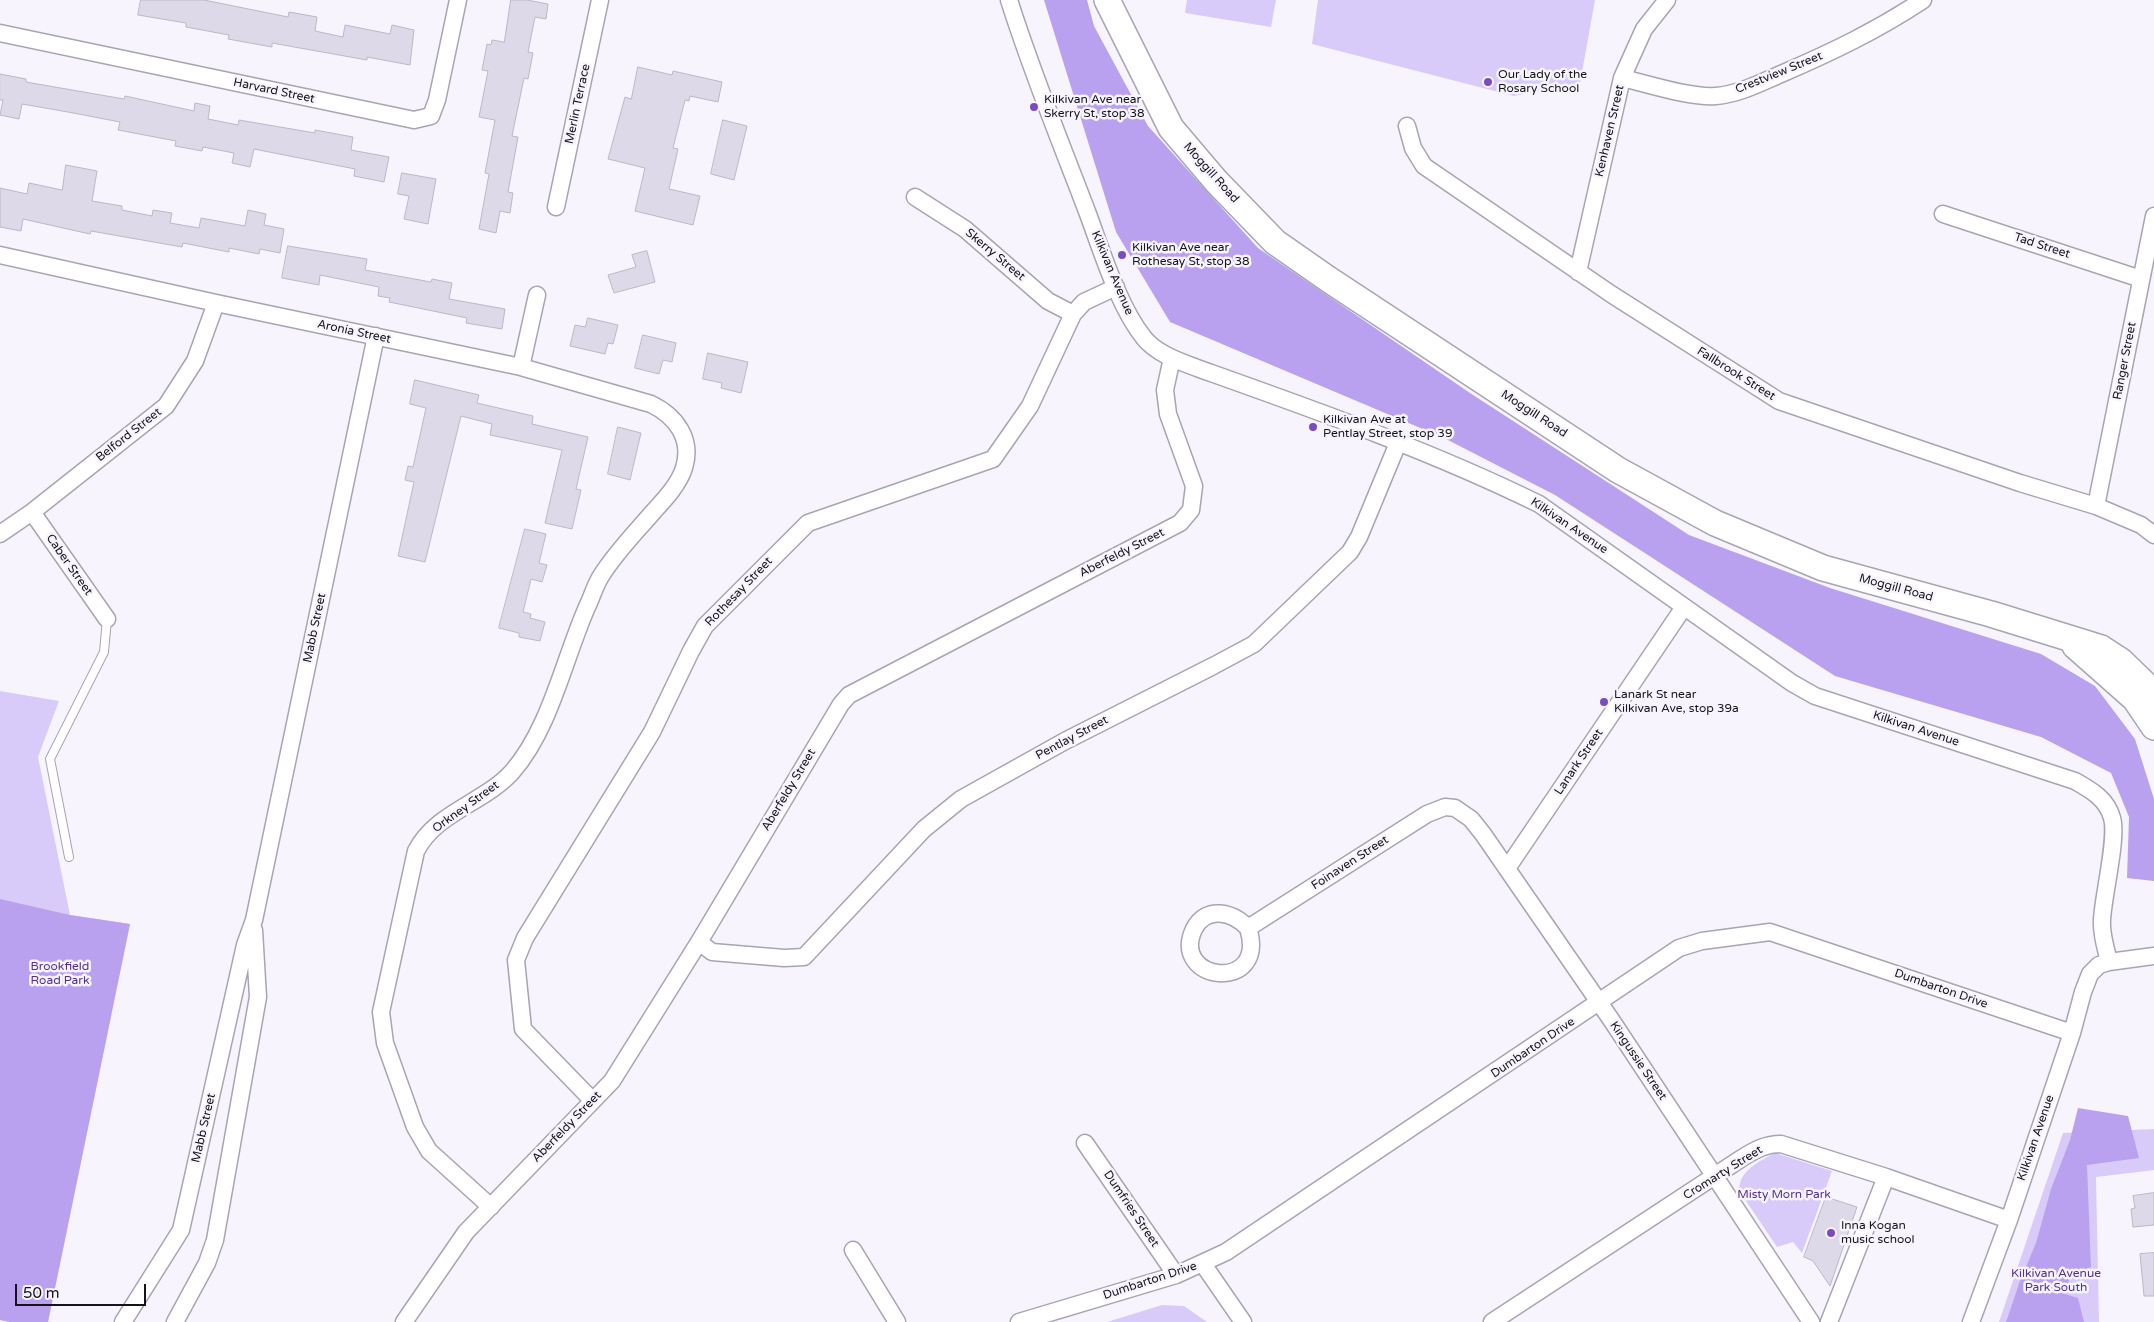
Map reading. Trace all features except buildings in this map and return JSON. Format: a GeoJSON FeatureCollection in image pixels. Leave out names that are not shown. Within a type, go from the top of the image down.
{"type":"FeatureCollection","features":[{"type":"Feature","properties":{"kind":"main road","name":"Moggill Road"},"geometry":{"type":"LineString","coordinates":[[1107,0],[1172,128],[1216,181],[1275,242],[1618,470],[1715,523],[1823,568],[2062,635],[2101,648],[2121,661],[2154,693]]}},
{"type":"Feature","properties":{"kind":"main road","name":"Moggill Road"},"geometry":{"type":"LineString","coordinates":[[1114,0],[1121,28]]}},
{"type":"Feature","properties":{"kind":"main road","name":"Moggill Road"},"geometry":{"type":"LineString","coordinates":[[2062,635],[2135,699],[2154,727]]}},
{"type":"Feature","properties":{"kind":"street","name":"Harvard Street"},"geometry":{"type":"LineString","coordinates":[[0,33],[414,120],[431,116],[437,100],[458,0]]}},
{"type":"Feature","properties":{"kind":"street","name":"Merlin Terrace"},"geometry":{"type":"LineString","coordinates":[[556,207],[600,0]]}},
{"type":"Feature","properties":{"kind":"street","name":"Kilkivan Avenue"},"geometry":{"type":"LineString","coordinates":[[1009,0],[1044,102],[1116,287],[1143,337],[1151,346],[1172,358],[1398,443],[1506,488],[1539,504],[1792,683],[1815,696],[2075,781],[2102,799],[2113,818],[2102,920],[2103,938],[2109,962]]}},
{"type":"Feature","properties":{"kind":"street","name":"Kenhaven Street"},"geometry":{"type":"LineString","coordinates":[[1578,272],[1622,78],[1644,29],[1667,0]]}},
{"type":"Feature","properties":{"kind":"street","name":"Crestview Street"},"geometry":{"type":"LineString","coordinates":[[1622,78],[1688,93],[1715,96],[1741,91],[1831,52],[1886,25],[1923,0]]}},
{"type":"Feature","properties":{"kind":"street","name":"Fallbrook Street"},"geometry":{"type":"LineString","coordinates":[[1407,126],[1413,148],[1424,166],[1578,272],[1780,401],[2020,483],[2096,506],[2141,525],[2154,535]]}},
{"type":"Feature","properties":{"kind":"street","name":"Skerry Street"},"geometry":{"type":"LineString","coordinates":[[915,197],[965,229],[1048,301],[1073,314]]}},
{"type":"Feature","properties":{"kind":"street","name":"Tad Street"},"geometry":{"type":"LineString","coordinates":[[1943,214],[2140,278]]}},
{"type":"Feature","properties":{"kind":"street","name":"Ranger Street"},"geometry":{"type":"LineString","coordinates":[[2096,506],[2140,278],[2154,216]]}},
{"type":"Feature","properties":{"kind":"street","name":"Aronia Street"},"geometry":{"type":"LineString","coordinates":[[0,254],[216,303],[521,367],[651,404],[665,411],[674,420],[682,431],[686,445]]}},
{"type":"Feature","properties":{"kind":"street","name":"Rothesay Street"},"geometry":{"type":"LineString","coordinates":[[592,1100],[523,1029],[516,960],[525,938],[652,732],[690,651],[705,626],[808,523],[993,459],[1030,406],[1073,314],[1084,302],[1116,287]]}},
{"type":"Feature","properties":{"kind":"street"},"geometry":{"type":"LineString","coordinates":[[521,367],[537,295]]}},
{"type":"Feature","properties":{"kind":"street","name":"Belford Street"},"geometry":{"type":"LineString","coordinates":[[0,534],[32,512],[166,406],[195,361],[216,303]]}},
{"type":"Feature","properties":{"kind":"street","name":"Mabb Street"},"geometry":{"type":"LineString","coordinates":[[123,1322],[181,1230],[243,954],[254,920],[376,336]]}},
{"type":"Feature","properties":{"kind":"street","name":"Aberfeldy Street"},"geometry":{"type":"LineString","coordinates":[[404,1322],[466,1232],[612,1081],[699,942],[841,704],[849,695],[1180,523],[1191,510],[1194,486],[1168,414],[1165,390],[1172,358]]}},
{"type":"Feature","properties":{"kind":"street","name":"Pentlay Street"},"geometry":{"type":"LineString","coordinates":[[699,942],[712,952],[784,958],[804,957],[924,830],[961,799],[1065,741],[1254,644],[1350,552],[1359,537],[1398,443]]}},
{"type":"Feature","properties":{"kind":"street","name":"Orkney Street"},"geometry":{"type":"LineString","coordinates":[[491,1207],[429,1151],[409,1111],[385,1043],[380,1012],[416,851],[422,839],[443,821],[496,786],[512,772],[522,757],[549,710],[573,639],[600,578],[615,556],[669,494],[684,469],[686,445]]}},
{"type":"Feature","properties":{"kind":"street","name":"Caber Street"},"geometry":{"type":"LineString","coordinates":[[32,512],[107,619]]}},
{"type":"Feature","properties":{"kind":"street","name":"Lanark Street"},"geometry":{"type":"LineString","coordinates":[[1508,867],[1684,607]]}},
{"type":"Feature","properties":{"kind":"street","name":"Foinaven Street"},"geometry":{"type":"LineString","coordinates":[[1248,928],[1427,814],[1445,807],[1455,808]]}},
{"type":"Feature","properties":{"kind":"street","name":"Kingussie Street"},"geometry":{"type":"LineString","coordinates":[[1455,808],[1471,819],[1508,867],[1810,1322]]}},
{"type":"Feature","properties":{"kind":"street","name":"Mabb Street"},"geometry":{"type":"LineString","coordinates":[[175,1322],[207,1263],[215,1240],[258,997],[254,920]]}},
{"type":"Feature","properties":{"kind":"street","name":"Dumbarton Drive"},"geometry":{"type":"LineString","coordinates":[[1019,1322],[1176,1275],[1226,1252],[1600,1004],[1680,948],[1702,941],[1770,932],[2072,1033]]}},
{"type":"Feature","properties":{"kind":"street","name":"Kilkivan Avenue"},"geometry":{"type":"LineString","coordinates":[[1971,1322],[2009,1220],[2090,974],[2099,965],[2109,962],[2154,956]]}},
{"type":"Feature","properties":{"kind":"street","name":"Dumfries Street"},"geometry":{"type":"LineString","coordinates":[[1085,1143],[1176,1275]]}},
{"type":"Feature","properties":{"kind":"street","name":"Cromarty Street"},"geometry":{"type":"LineString","coordinates":[[1492,1322],[1761,1147],[1781,1144],[1886,1177],[2009,1220]]}},
{"type":"Feature","properties":{"kind":"street"},"geometry":{"type":"LineString","coordinates":[[1829,1322],[1886,1177]]}},
{"type":"Feature","properties":{"kind":"street"},"geometry":{"type":"LineString","coordinates":[[853,1250],[897,1322]]}},
{"type":"Feature","properties":{"kind":"street"},"geometry":{"type":"LineString","coordinates":[[1203,1264],[1244,1322]]}},
{"type":"Feature","properties":{"kind":"lane"},"geometry":{"type":"LineString","coordinates":[[69,858],[50,759],[104,652],[107,619]]}},
{"type":"Feature","properties":{"kind":"green space"},"geometry":{"type":"Polygon","coordinates":[[[1044,0],[1087,0],[1094,26],[1148,126],[1258,248],[1470,393],[1689,535],[1830,588],[2041,654],[2095,686],[2135,739],[2154,799],[2154,881],[2127,878],[2129,817],[2111,773],[2041,737],[1835,676],[1555,495],[1444,438],[1170,322],[1116,232],[1044,0]]]}},
{"type":"Feature","properties":{"kind":"green space"},"geometry":{"type":"Polygon","coordinates":[[[1187,0],[1276,0],[1271,27],[1185,13],[1187,0]]]}},
{"type":"Feature","properties":{"kind":"green space"},"geometry":{"type":"Polygon","coordinates":[[[1318,0],[1595,0],[1580,83],[1514,96],[1312,44],[1318,0]]]}},
{"type":"Feature","properties":{"kind":"green space","name":"Brookfield Road Park"},"geometry":{"type":"Polygon","coordinates":[[[0,691],[59,701],[38,757],[70,915],[130,924],[48,1322],[10,1322],[0,1320],[0,691]]]}},
{"type":"Feature","properties":{"kind":"green space","name":"Brookfield Road Park"},"geometry":{"type":"Polygon","coordinates":[[[0,899],[70,915],[130,924],[48,1322],[10,1322],[0,1320],[0,899]]]}},
{"type":"Feature","properties":{"kind":"green space","name":"Kilkivan Avenue Park South"},"geometry":{"type":"Polygon","coordinates":[[[2078,1108],[2128,1116],[2139,1158],[2087,1165],[2091,1267],[2071,1274],[2065,1294],[2078,1298],[2084,1322],[2006,1322],[2036,1243],[2051,1189],[2070,1140],[2078,1108]]]}},
{"type":"Feature","properties":{"kind":"green space","name":"Kilkivan Avenue Park South"},"geometry":{"type":"Polygon","coordinates":[[[2154,1129],[2154,1170],[2096,1177],[2099,1322],[1999,1322],[2063,1133],[2154,1129]]]}},
{"type":"Feature","properties":{"kind":"green space","name":"Misty Morn Park"},"geometry":{"type":"Polygon","coordinates":[[[1775,1153],[1832,1171],[1802,1253],[1793,1242],[1777,1247],[1740,1192],[1740,1185],[1745,1173],[1775,1153]]]}},
{"type":"Feature","properties":{"kind":"green space"},"geometry":{"type":"Polygon","coordinates":[[[1162,1305],[1184,1306],[1207,1322],[1107,1322],[1162,1305]]]}},
{"type":"Feature","properties":{"kind":"place","name":"Our Lady of the Rosary School"},"geometry":{"type":"Point","coordinates":[1488,82]}},
{"type":"Feature","properties":{"kind":"place","name":"Kilkivan Ave near Skerry St, stop 38"},"geometry":{"type":"Point","coordinates":[1034,107]}},
{"type":"Feature","properties":{"kind":"place","name":"Kilkivan Ave near Rothesay St, stop 38"},"geometry":{"type":"Point","coordinates":[1122,255]}},
{"type":"Feature","properties":{"kind":"place","name":"Kilkivan Ave at Pentlay Street, stop 39"},"geometry":{"type":"Point","coordinates":[1313,427]}},
{"type":"Feature","properties":{"kind":"place","name":"Lanark St near Kilkivan Ave, stop 39a"},"geometry":{"type":"Point","coordinates":[1604,702]}},
{"type":"Feature","properties":{"kind":"place","name":"Inna Kogan music school"},"geometry":{"type":"Point","coordinates":[1831,1233]}}]}
